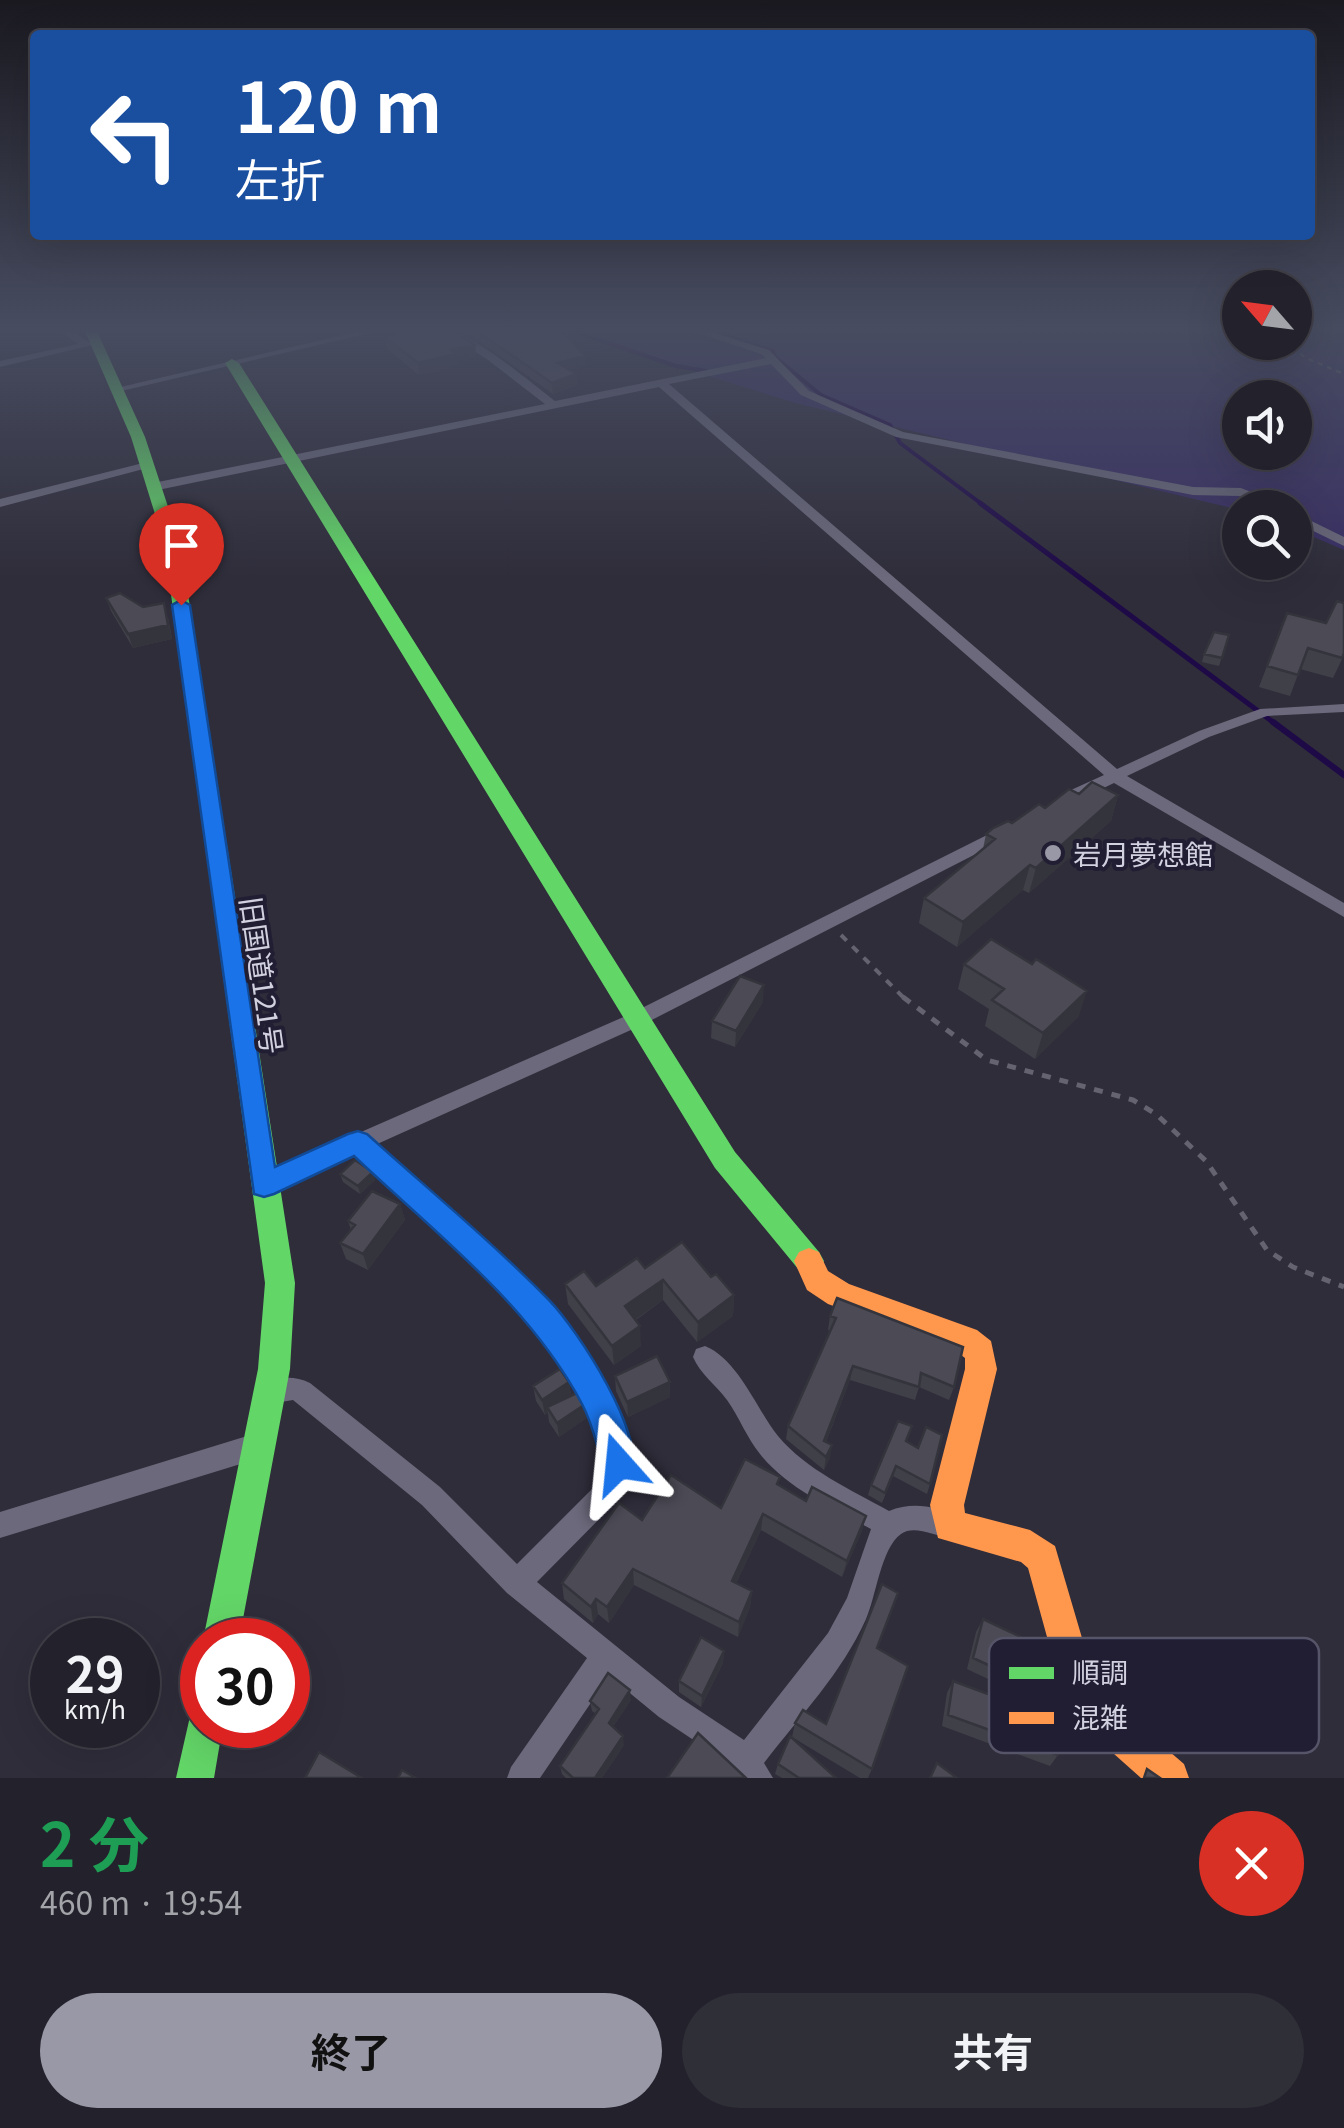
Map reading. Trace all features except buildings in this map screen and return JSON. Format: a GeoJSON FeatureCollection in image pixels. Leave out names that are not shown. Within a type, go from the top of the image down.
{"type":"FeatureCollection","features":[{"type":"Feature","properties":{"kind":"street","name":"旧国道121号"},"geometry":{"type":"LineString","coordinates":[[125,412],[172,543],[280,1283],[280,1323],[270,1392],[225,1618]]}},
{"type":"Feature","properties":{"kind":"street"},"geometry":{"type":"LineString","coordinates":[[261,412],[724,1160],[809,1261],[817,1280],[840,1294],[966,1340],[980,1352],[982,1369],[947,1505],[950,1526]]}},
{"type":"Feature","properties":{"kind":"street"},"geometry":{"type":"LineString","coordinates":[[0,503],[150,476],[288,458],[513,412]]}},
{"type":"Feature","properties":{"kind":"street"},"geometry":{"type":"LineString","coordinates":[[693,412],[1114,776],[1344,911]]}},
{"type":"Feature","properties":{"kind":"street"},"geometry":{"type":"LineString","coordinates":[[849,412],[900,435],[1193,491],[1222,492]]}},
{"type":"Feature","properties":{"kind":"street"},"geometry":{"type":"LineString","coordinates":[[1312,526],[1344,542]]}},
{"type":"Feature","properties":{"kind":"street"},"geometry":{"type":"LineString","coordinates":[[1051,808],[1204,734],[1265,712],[1344,708]]}},
{"type":"Feature","properties":{"kind":"street"},"geometry":{"type":"LineString","coordinates":[[264,1185],[636,1020],[1017,826]]}},
{"type":"Feature","properties":{"kind":"street"},"geometry":{"type":"LineString","coordinates":[[358,1142],[542,1314],[593,1392],[614,1437],[619,1464],[612,1488],[517,1583]]}},
{"type":"Feature","properties":{"kind":"street"},"geometry":{"type":"LineString","coordinates":[[705,1357],[736,1391],[768,1445],[784,1460],[826,1490],[890,1526]]}},
{"type":"Feature","properties":{"kind":"street"},"geometry":{"type":"LineString","coordinates":[[270,1392],[294,1388],[301,1391],[431,1496],[517,1583],[670,1707],[732,1749],[751,1771],[858,1607],[879,1541],[902,1518],[918,1517],[1030,1547],[1042,1558],[1064,1638]]}},
{"type":"Feature","properties":{"kind":"street"},"geometry":{"type":"LineString","coordinates":[[0,1526],[260,1445]]}},
{"type":"Feature","properties":{"kind":"street"},"geometry":{"type":"LineString","coordinates":[[522,1778],[606,1655]]}},
{"type":"Feature","properties":{"kind":"street"},"geometry":{"type":"LineString","coordinates":[[195,1778],[200,1748]]}},
{"type":"Feature","properties":{"kind":"street"},"geometry":{"type":"LineString","coordinates":[[1141,1753],[1170,1778]]}},
{"type":"Feature","properties":{"kind":"path"},"geometry":{"type":"LineString","coordinates":[[831,924],[894,992],[987,1060],[1133,1100],[1152,1109],[1213,1171],[1249,1230],[1267,1250],[1344,1287]]}},
{"type":"Feature","properties":{"kind":"shaded area"},"geometry":{"type":"Polygon","coordinates":[[[832,412],[1222,412],[1222,470],[1312,470],[1312,412],[1344,412],[1344,550],[1312,536],[1312,490],[1222,490],[1222,506],[832,412]]]}},
{"type":"Feature","properties":{"kind":"waterway"},"geometry":{"type":"LineString","coordinates":[[860,412],[890,425],[900,443],[983,505]]}},
{"type":"Feature","properties":{"kind":"waterway"},"geometry":{"type":"LineString","coordinates":[[980,503],[1277,725]]}},
{"type":"Feature","properties":{"kind":"waterway"},"geometry":{"type":"LineString","coordinates":[[1273,722],[1344,775]]}},
{"type":"Feature","properties":{"kind":"traffic: fast"},"geometry":{"type":"LineString","coordinates":[[127,412],[172,543],[280,1283],[274,1369],[225,1618]]}},
{"type":"Feature","properties":{"kind":"traffic: fast"},"geometry":{"type":"LineString","coordinates":[[262,412],[725,1160],[809,1261]]}},
{"type":"Feature","properties":{"kind":"traffic: fast"},"geometry":{"type":"LineString","coordinates":[[195,1778],[200,1748]]}},
{"type":"Feature","properties":{"kind":"traffic: slow"},"geometry":{"type":"LineString","coordinates":[[809,1261],[817,1280],[839,1294],[966,1340],[980,1351],[981,1369],[947,1505],[950,1526],[1030,1547],[1043,1558],[1064,1638]]}},
{"type":"Feature","properties":{"kind":"traffic: slow"},"geometry":{"type":"LineString","coordinates":[[1141,1753],[1170,1778]]}},
{"type":"Feature","properties":{"kind":"place","name":"岩月夢想館"},"geometry":{"type":"Point","coordinates":[1053,853]}},
{"type":"Feature","properties":{"kind":"route"},"geometry":{"type":"LineString","coordinates":[[181,605],[264,1185],[358,1142],[542,1314],[593,1392],[614,1437],[619,1464]]}}]}
